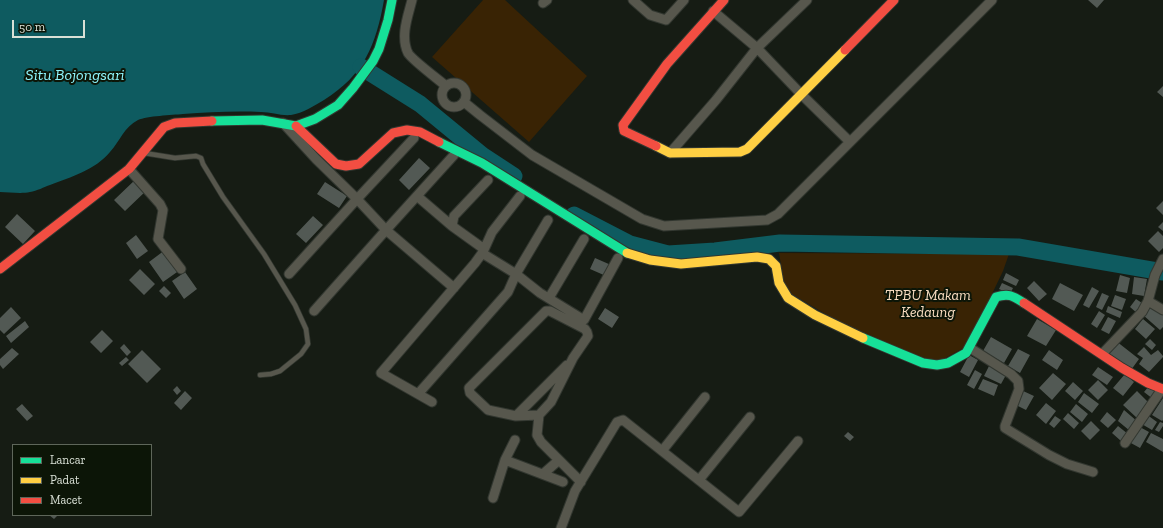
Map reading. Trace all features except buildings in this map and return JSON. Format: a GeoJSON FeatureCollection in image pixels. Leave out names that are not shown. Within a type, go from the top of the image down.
{"type":"FeatureCollection","features":[{"type":"Feature","properties":{"kind":"street"},"geometry":{"type":"LineString","coordinates":[[296,126],[315,119],[338,105],[353,88],[373,61],[379,49],[388,20],[392,0]]}},
{"type":"Feature","properties":{"kind":"street"},"geometry":{"type":"LineString","coordinates":[[412,0],[404,41],[408,54],[446,86]]}},
{"type":"Feature","properties":{"kind":"street"},"geometry":{"type":"LineString","coordinates":[[633,0],[650,15],[666,20],[684,0]]}},
{"type":"Feature","properties":{"kind":"street"},"geometry":{"type":"LineString","coordinates":[[724,0],[713,10],[667,64],[624,125],[624,131],[670,153],[740,152],[747,149],[894,0]]}},
{"type":"Feature","properties":{"kind":"street"},"geometry":{"type":"LineString","coordinates":[[670,153],[716,100],[757,48],[807,0]]}},
{"type":"Feature","properties":{"kind":"street"},"geometry":{"type":"LineString","coordinates":[[464,102],[532,155],[642,219],[664,226],[767,220],[778,214],[992,0]]}},
{"type":"Feature","properties":{"kind":"street"},"geometry":{"type":"LineString","coordinates":[[713,10],[757,48],[850,142]]}},
{"type":"Feature","properties":{"kind":"street"},"geometry":{"type":"LineString","coordinates":[[454,82],[462,85],[466,92],[464,102],[456,107],[448,106],[445,103],[442,92],[446,86],[454,82]]}},
{"type":"Feature","properties":{"kind":"street"},"geometry":{"type":"LineString","coordinates":[[0,268],[129,169],[164,127],[185,122],[228,120],[262,120],[283,123],[296,126],[336,164],[346,166],[359,164],[393,133],[407,130],[420,132],[482,163],[628,254],[650,260],[681,264],[757,257],[770,259],[776,266],[778,283],[788,298],[815,315],[854,334],[923,363],[936,365],[948,363],[956,360],[966,353],[996,297],[1004,294],[1015,297],[1143,381],[1163,389],[1125,443]]}},
{"type":"Feature","properties":{"kind":"street"},"geometry":{"type":"LineString","coordinates":[[283,123],[386,230],[454,288]]}},
{"type":"Feature","properties":{"kind":"street"},"geometry":{"type":"LineString","coordinates":[[289,274],[414,138]]}},
{"type":"Feature","properties":{"kind":"street"},"geometry":{"type":"LineString","coordinates":[[314,311],[454,155]]}},
{"type":"Feature","properties":{"kind":"street"},"geometry":{"type":"LineString","coordinates":[[129,169],[160,204],[163,210],[158,239],[181,269]]}},
{"type":"Feature","properties":{"kind":"street"},"geometry":{"type":"LineString","coordinates":[[452,226],[454,216],[488,180]]}},
{"type":"Feature","properties":{"kind":"street"},"geometry":{"type":"LineString","coordinates":[[417,196],[483,251],[549,298],[584,320],[618,258]]}},
{"type":"Feature","properties":{"kind":"street"},"geometry":{"type":"LineString","coordinates":[[432,402],[381,373],[454,288],[483,251],[492,232],[520,196]]}},
{"type":"Feature","properties":{"kind":"street"},"geometry":{"type":"LineString","coordinates":[[418,394],[508,292],[516,274],[548,220]]}},
{"type":"Feature","properties":{"kind":"street"},"geometry":{"type":"LineString","coordinates":[[549,298],[584,239]]}},
{"type":"Feature","properties":{"kind":"street"},"geometry":{"type":"LineString","coordinates":[[1102,354],[1134,321],[1148,301],[1159,267]]}},
{"type":"Feature","properties":{"kind":"street"},"geometry":{"type":"LineString","coordinates":[[1148,301],[1163,310]]}},
{"type":"Feature","properties":{"kind":"street"},"geometry":{"type":"LineString","coordinates":[[539,419],[488,410],[470,393],[469,388],[546,311],[550,311],[585,329],[588,336],[573,358],[551,402],[539,419],[537,435],[541,442],[580,482]]}},
{"type":"Feature","properties":{"kind":"street"},"geometry":{"type":"LineString","coordinates":[[970,348],[1011,374],[1018,381],[1018,389],[1005,428],[1049,455],[1067,464],[1093,472]]}},
{"type":"Feature","properties":{"kind":"street"},"geometry":{"type":"LineString","coordinates":[[516,416],[573,358]]}},
{"type":"Feature","properties":{"kind":"street"},"geometry":{"type":"LineString","coordinates":[[662,451],[705,398]]}},
{"type":"Feature","properties":{"kind":"street"},"geometry":{"type":"LineString","coordinates":[[699,480],[750,417]]}},
{"type":"Feature","properties":{"kind":"street"},"geometry":{"type":"LineString","coordinates":[[561,528],[580,482],[617,422],[623,420],[739,512],[798,441]]}},
{"type":"Feature","properties":{"kind":"street"},"geometry":{"type":"LineString","coordinates":[[493,498],[505,460],[515,440]]}},
{"type":"Feature","properties":{"kind":"street"},"geometry":{"type":"LineString","coordinates":[[505,460],[563,482]]}},
{"type":"Feature","properties":{"kind":"street"},"geometry":{"type":"LineString","coordinates":[[543,474],[559,460]]}},
{"type":"Feature","properties":{"kind":"lane"},"geometry":{"type":"LineString","coordinates":[[142,152],[175,158],[196,156],[201,158],[203,164],[223,197],[257,242],[295,305],[306,329],[308,339],[307,346],[301,354],[285,368],[271,374],[260,375]]}},
{"type":"Feature","properties":{"kind":"green space"},"geometry":{"type":"Polygon","coordinates":[[[483,0],[505,0],[587,76],[529,142],[432,57],[483,0]]]}},
{"type":"Feature","properties":{"kind":"green space","name":"TPBU Makam Kedaung"},"geometry":{"type":"Polygon","coordinates":[[[779,253],[1009,254],[1003,271],[967,346],[940,361],[925,359],[849,328],[790,293],[784,282],[779,253]]]}},
{"type":"Feature","properties":{"kind":"water","name":"Situ Bojongsari"},"geometry":{"type":"Polygon","coordinates":[[[0,0],[384,0],[377,31],[366,58],[349,80],[338,90],[312,107],[300,113],[291,115],[261,112],[222,112],[166,115],[138,120],[129,126],[114,148],[97,164],[74,176],[38,190],[19,193],[0,192],[0,0]]]}},
{"type":"Feature","properties":{"kind":"waterway"},"geometry":{"type":"LineString","coordinates":[[361,67],[420,104],[482,155],[514,176]]}},
{"type":"Feature","properties":{"kind":"waterway"},"geometry":{"type":"LineString","coordinates":[[574,215],[630,244],[668,254],[715,251],[780,243],[1018,247],[1163,272]]}},
{"type":"Feature","properties":{"kind":"traffic: fast"},"geometry":{"type":"LineString","coordinates":[[212,121],[262,120],[296,126],[315,119],[338,105],[373,61],[379,49],[388,20],[392,0]]}},
{"type":"Feature","properties":{"kind":"traffic: fast"},"geometry":{"type":"LineString","coordinates":[[439,142],[482,163],[627,253]]}},
{"type":"Feature","properties":{"kind":"traffic: fast"},"geometry":{"type":"LineString","coordinates":[[863,338],[923,363],[937,365],[948,363],[966,353],[996,297],[1004,295],[1011,296],[1024,303]]}},
{"type":"Feature","properties":{"kind":"traffic: slow"},"geometry":{"type":"LineString","coordinates":[[656,146],[670,153],[740,152],[747,149],[845,50]]}},
{"type":"Feature","properties":{"kind":"traffic: slow"},"geometry":{"type":"LineString","coordinates":[[627,253],[650,260],[681,264],[757,257],[769,259],[776,266],[779,283],[788,298],[815,315],[863,338]]}},
{"type":"Feature","properties":{"kind":"traffic: jam"},"geometry":{"type":"LineString","coordinates":[[656,146],[624,131],[623,125],[667,64],[724,0]]}},
{"type":"Feature","properties":{"kind":"traffic: jam"},"geometry":{"type":"LineString","coordinates":[[845,50],[894,0]]}},
{"type":"Feature","properties":{"kind":"traffic: jam"},"geometry":{"type":"LineString","coordinates":[[0,269],[129,169],[164,127],[175,123],[212,121]]}},
{"type":"Feature","properties":{"kind":"traffic: jam"},"geometry":{"type":"LineString","coordinates":[[296,126],[336,164],[346,166],[359,164],[393,133],[407,130],[420,132],[439,142]]}},
{"type":"Feature","properties":{"kind":"traffic: jam"},"geometry":{"type":"LineString","coordinates":[[1024,303],[1122,368],[1148,383],[1163,389]]}}]}
